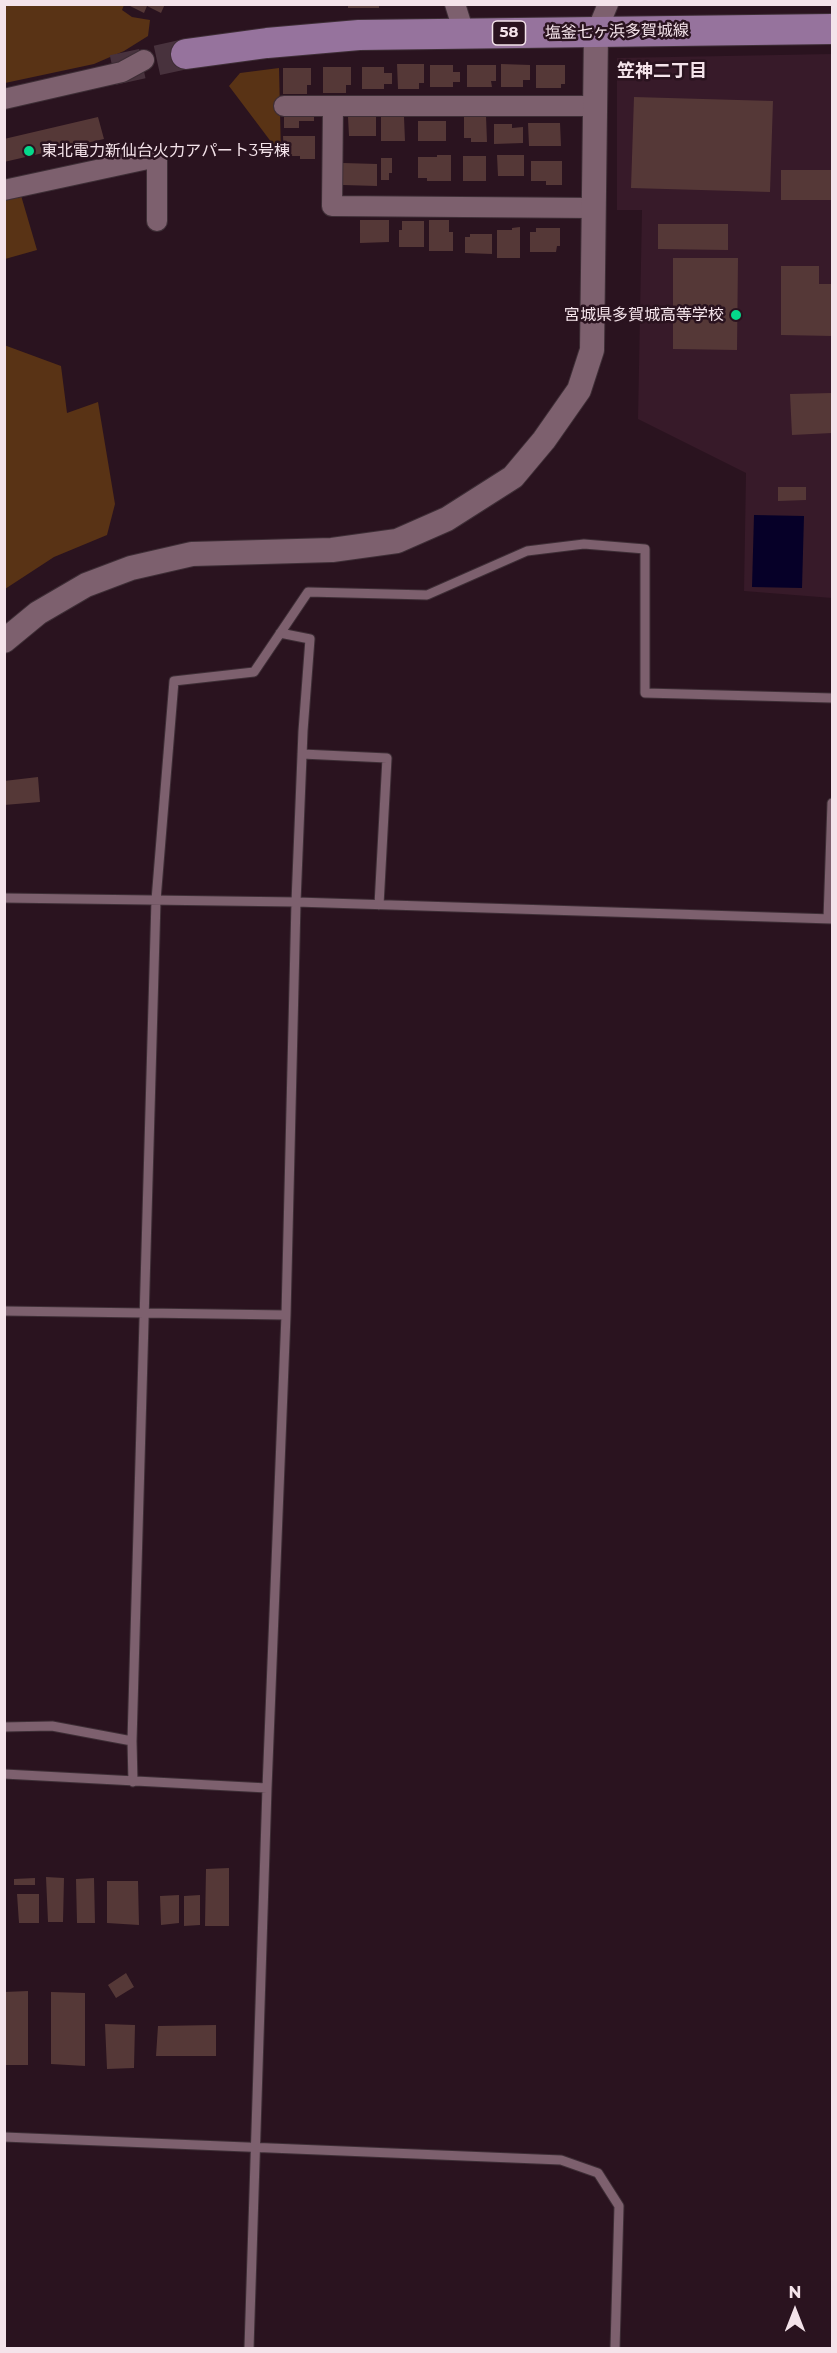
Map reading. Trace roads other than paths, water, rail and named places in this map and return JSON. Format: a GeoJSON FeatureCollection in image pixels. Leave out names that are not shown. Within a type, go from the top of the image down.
{"type":"FeatureCollection","features":[{"type":"Feature","properties":{"kind":"main road","name":"塩釜七ヶ浜多賀城線"},"geometry":{"type":"LineString","coordinates":[[186,54],[267,43],[359,35],[832,29]]}},
{"type":"Feature","properties":{"kind":"street"},"geometry":{"type":"LineString","coordinates":[[455,4],[464,33]]}},
{"type":"Feature","properties":{"kind":"street"},"geometry":{"type":"LineString","coordinates":[[4,641],[38,613],[86,585],[131,568],[192,554],[332,550],[397,541],[447,519],[513,477],[544,440],[579,390],[591,350],[596,33],[608,4]]}},
{"type":"Feature","properties":{"kind":"street"},"geometry":{"type":"LineString","coordinates":[[4,99],[122,72],[144,60]]}},
{"type":"Feature","properties":{"kind":"street"},"geometry":{"type":"LineString","coordinates":[[284,106],[595,106]]}},
{"type":"Feature","properties":{"kind":"street"},"geometry":{"type":"LineString","coordinates":[[333,106],[332,206],[592,208]]}},
{"type":"Feature","properties":{"kind":"street"},"geometry":{"type":"LineString","coordinates":[[4,190],[157,157],[157,221]]}},
{"type":"Feature","properties":{"kind":"lane"},"geometry":{"type":"LineString","coordinates":[[134,1782],[132,1741],[156,900],[174,681],[254,672],[308,592],[427,594],[527,551],[584,544],[645,549],[645,693],[832,698]]}},
{"type":"Feature","properties":{"kind":"lane"},"geometry":{"type":"LineString","coordinates":[[249,2349],[267,1788],[286,1316],[296,902],[302,754],[310,639],[280,633]]}},
{"type":"Feature","properties":{"kind":"lane"},"geometry":{"type":"LineString","coordinates":[[302,754],[387,758],[379,905]]}},
{"type":"Feature","properties":{"kind":"lane"},"geometry":{"type":"LineString","coordinates":[[4,898],[296,902],[830,919],[832,803]]}},
{"type":"Feature","properties":{"kind":"lane"},"geometry":{"type":"LineString","coordinates":[[4,1311],[286,1316]]}},
{"type":"Feature","properties":{"kind":"lane"},"geometry":{"type":"LineString","coordinates":[[4,1727],[52,1726],[132,1741]]}},
{"type":"Feature","properties":{"kind":"lane"},"geometry":{"type":"LineString","coordinates":[[4,1774],[267,1788]]}},
{"type":"Feature","properties":{"kind":"lane"},"geometry":{"type":"LineString","coordinates":[[4,2137],[561,2160],[598,2173],[619,2206],[615,2349]]}},
{"type":"Feature","properties":{"kind":"tunnel"},"geometry":{"type":"LineString","coordinates":[[113,70],[186,54]]}},
{"type":"Feature","properties":{"kind":"place","name":"東北電力新仙台火力アパート3号棟"},"geometry":{"type":"Point","coordinates":[29,151]}},
{"type":"Feature","properties":{"kind":"place","name":"宮城県多賀城高等学校"},"geometry":{"type":"Point","coordinates":[736,315]}},
{"type":"Feature","properties":{"kind":"district","name":"笠神二丁目"},"geometry":{"type":"Point","coordinates":[662,72]}}]}
